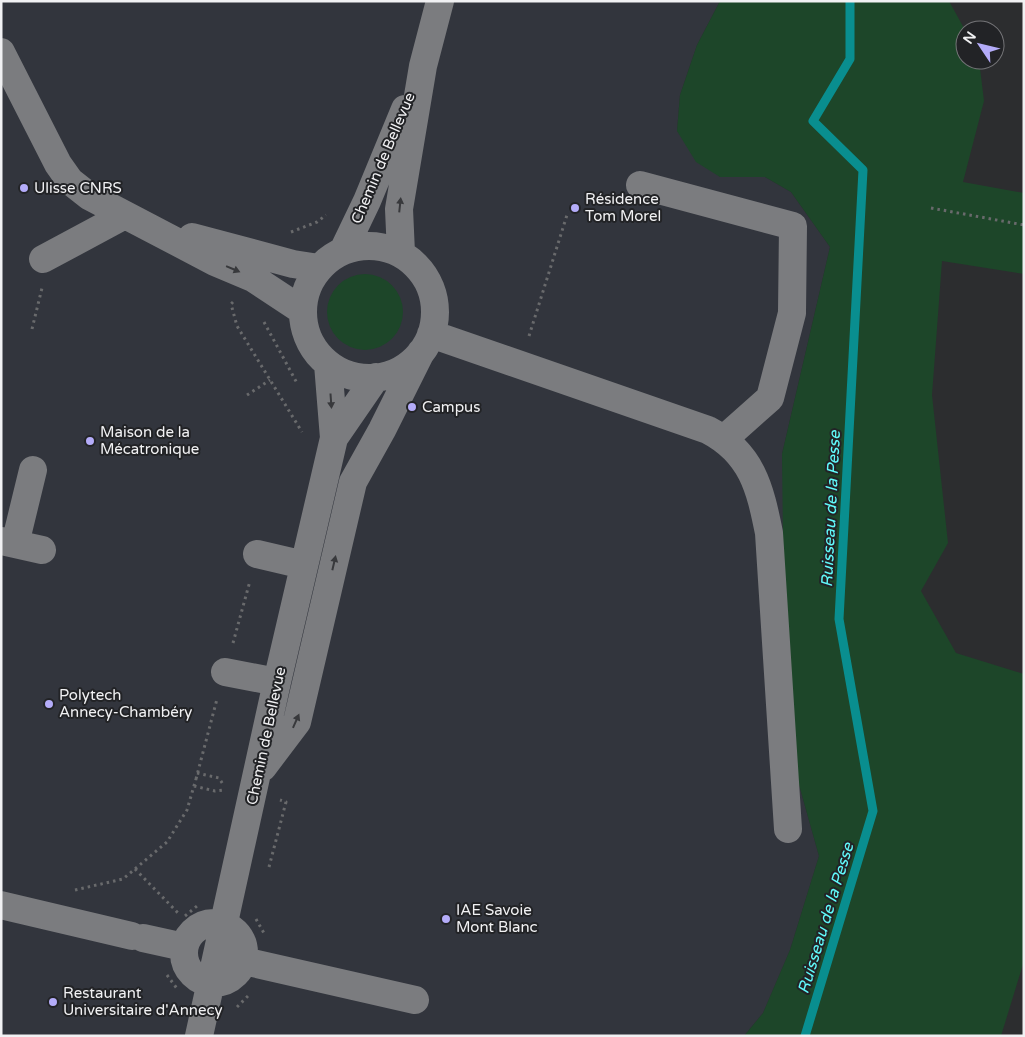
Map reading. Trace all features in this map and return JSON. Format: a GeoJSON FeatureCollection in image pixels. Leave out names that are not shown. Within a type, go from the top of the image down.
{"type":"FeatureCollection","features":[{"type":"Feature","properties":{"kind":"street","name":"Chemin de Bellevue"},"geometry":{"type":"LineString","coordinates":[[401,253],[399,209],[423,66],[440,1]]}},
{"type":"Feature","properties":{"kind":"street"},"geometry":{"type":"LineString","coordinates":[[1,52],[58,164],[70,181],[89,196],[134,220],[258,266],[319,268]]}},
{"type":"Feature","properties":{"kind":"street","name":"Chemin de Bellevue"},"geometry":{"type":"LineString","coordinates":[[343,251],[423,66]]}},
{"type":"Feature","properties":{"kind":"street"},"geometry":{"type":"LineString","coordinates":[[640,185],[793,226],[792,313],[770,398],[725,438]]}},
{"type":"Feature","properties":{"kind":"street"},"geometry":{"type":"LineString","coordinates":[[46,257],[134,220]]}},
{"type":"Feature","properties":{"kind":"street"},"geometry":{"type":"LineString","coordinates":[[256,784],[297,722],[353,482],[426,343],[435,316],[434,297],[427,280],[416,265],[401,253],[382,246],[362,246],[343,251],[319,268],[307,288],[303,310],[304,326],[309,340],[318,354],[328,364],[343,373],[359,377],[376,377],[401,369],[426,343]]}},
{"type":"Feature","properties":{"kind":"street"},"geometry":{"type":"LineString","coordinates":[[258,266],[303,310]]}},
{"type":"Feature","properties":{"kind":"street"},"geometry":{"type":"LineString","coordinates":[[426,343],[520,365],[708,430],[725,438],[744,457],[760,489],[770,533],[788,829]]}},
{"type":"Feature","properties":{"kind":"street","name":"Chemin de Bellevue"},"geometry":{"type":"LineString","coordinates":[[199,1036],[277,682],[334,438],[328,364]]}},
{"type":"Feature","properties":{"kind":"street","name":"Chemin de Bellevue"},"geometry":{"type":"LineString","coordinates":[[334,438],[376,377]]}},
{"type":"Feature","properties":{"kind":"street"},"geometry":{"type":"LineString","coordinates":[[33,470],[8,543],[42,550]]}},
{"type":"Feature","properties":{"kind":"street"},"geometry":{"type":"LineString","coordinates":[[257,554],[304,565]]}},
{"type":"Feature","properties":{"kind":"street"},"geometry":{"type":"LineString","coordinates":[[225,672],[277,682]]}},
{"type":"Feature","properties":{"kind":"street"},"geometry":{"type":"LineString","coordinates":[[1,905],[184,947]]}},
{"type":"Feature","properties":{"kind":"street"},"geometry":{"type":"LineString","coordinates":[[255,963],[245,949],[241,938],[234,930],[224,924],[212,923],[199,927],[190,935],[184,947],[184,957],[192,975],[211,984],[222,983],[232,978],[240,970],[255,963],[415,1000]]}},
{"type":"Feature","properties":{"kind":"path"},"geometry":{"type":"LineString","coordinates":[[931,208],[1024,225]]}},
{"type":"Feature","properties":{"kind":"path"},"geometry":{"type":"LineString","coordinates":[[306,438],[237,326],[231,304],[258,266],[268,242],[317,222],[332,209]]}},
{"type":"Feature","properties":{"kind":"path"},"geometry":{"type":"LineString","coordinates":[[520,365],[567,215]]}},
{"type":"Feature","properties":{"kind":"path"},"geometry":{"type":"LineString","coordinates":[[32,329],[46,257]]}},
{"type":"Feature","properties":{"kind":"path"},"geometry":{"type":"LineString","coordinates":[[247,395],[270,380]]}},
{"type":"Feature","properties":{"kind":"path"},"geometry":{"type":"LineString","coordinates":[[204,774],[197,773],[219,778]]}},
{"type":"Feature","properties":{"kind":"path"},"geometry":{"type":"LineString","coordinates":[[67,890],[99,886],[123,878],[167,842],[187,810],[196,779],[192,778]]}},
{"type":"Feature","properties":{"kind":"path"},"geometry":{"type":"LineString","coordinates":[[256,784],[286,802],[267,875]]}},
{"type":"Feature","properties":{"kind":"path"},"geometry":{"type":"LineString","coordinates":[[194,786],[215,791]]}},
{"type":"Feature","properties":{"kind":"path"},"geometry":{"type":"LineString","coordinates":[[135,869],[173,908]]}},
{"type":"Feature","properties":{"kind":"path"},"geometry":{"type":"LineString","coordinates":[[234,1010],[254,990],[255,963],[268,949],[265,936],[256,920],[258,911]]}},
{"type":"Feature","properties":{"kind":"shaded area"},"geometry":{"type":"Polygon","coordinates":[[[1,1],[720,1],[697,45],[680,95],[677,131],[720,177],[765,177],[791,192],[830,247],[782,454],[796,774],[819,856],[790,950],[763,1013],[744,1036],[1,1036],[1,1]]]}},
{"type":"Feature","properties":{"kind":"green space"},"geometry":{"type":"Polygon","coordinates":[[[720,1],[949,1],[959,20],[955,20],[955,70],[980,70],[984,101],[963,182],[1024,193],[1024,274],[942,261],[932,395],[948,543],[921,591],[956,653],[1024,674],[1024,961],[1001,1036],[744,1036],[763,1013],[790,950],[819,856],[796,774],[784,625],[782,454],[830,247],[791,192],[765,177],[720,177],[696,162],[677,131],[680,95],[697,45],[720,1]]]}},
{"type":"Feature","properties":{"kind":"green space"},"geometry":{"type":"Polygon","coordinates":[[[365,274],[380,277],[392,285],[400,297],[403,312],[400,327],[392,339],[380,347],[365,350],[350,347],[338,339],[330,327],[327,312],[330,297],[338,285],[350,277],[365,274]]]}},
{"type":"Feature","properties":{"kind":"waterway","name":"Ruisseau de la Pesse"},"geometry":{"type":"LineString","coordinates":[[805,1036],[873,811],[839,619],[863,170],[813,121],[850,59],[850,1]]}},
{"type":"Feature","properties":{"kind":"place","name":"Ulisse CNRS"},"geometry":{"type":"Point","coordinates":[24,188]}},
{"type":"Feature","properties":{"kind":"place","name":"Résidence Tom Morel"},"geometry":{"type":"Point","coordinates":[575,208]}},
{"type":"Feature","properties":{"kind":"place","name":"Campus"},"geometry":{"type":"Point","coordinates":[412,407]}},
{"type":"Feature","properties":{"kind":"place","name":"Maison de la Mécatronique"},"geometry":{"type":"Point","coordinates":[90,441]}},
{"type":"Feature","properties":{"kind":"place","name":"Polytech Annecy-Chambéry"},"geometry":{"type":"Point","coordinates":[49,704]}},
{"type":"Feature","properties":{"kind":"place","name":"IAE Savoie Mont Blanc"},"geometry":{"type":"Point","coordinates":[446,919]}},
{"type":"Feature","properties":{"kind":"place","name":"Restaurant Universitaire d'Annecy"},"geometry":{"type":"Point","coordinates":[53,1002]}}]}
